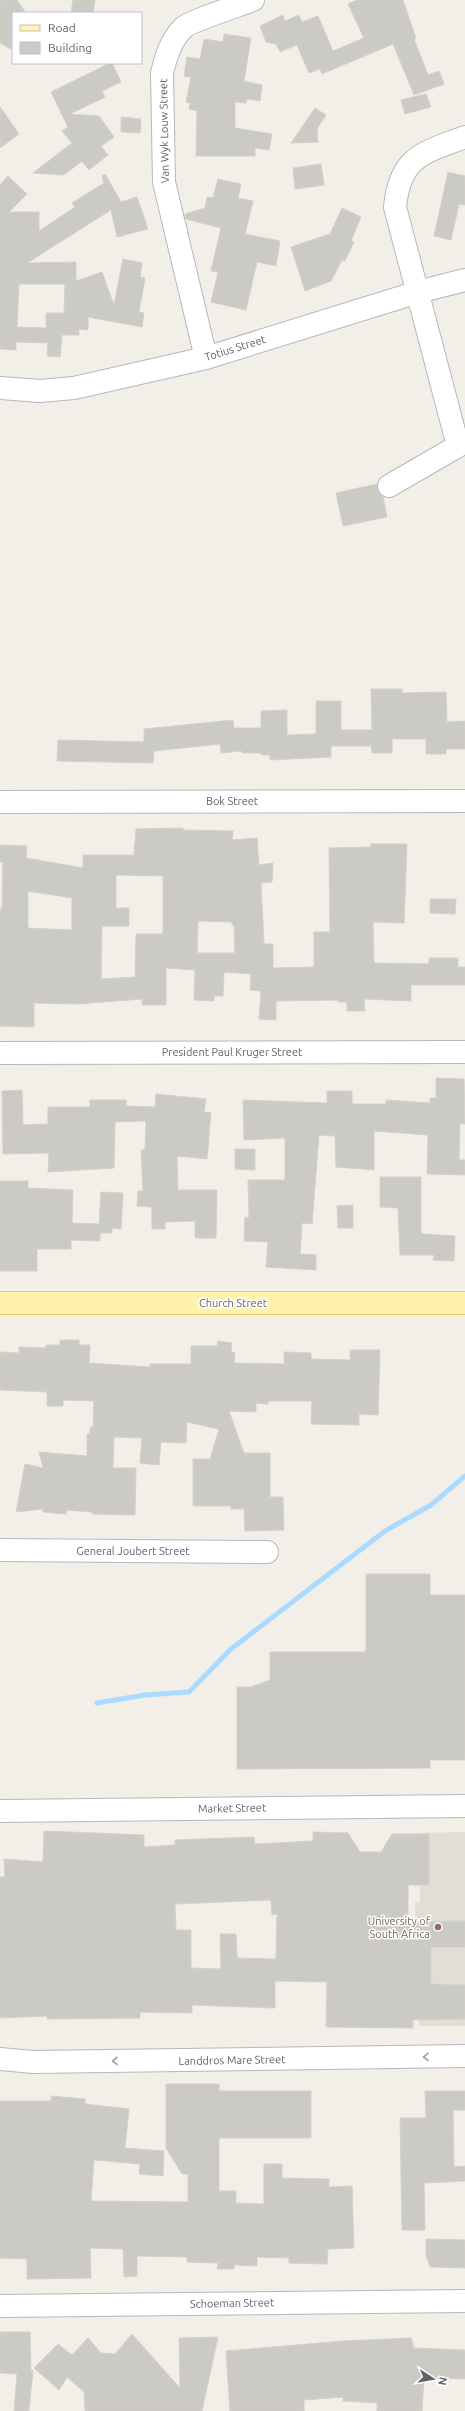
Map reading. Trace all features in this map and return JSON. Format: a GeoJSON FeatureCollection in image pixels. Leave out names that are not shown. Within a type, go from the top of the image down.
{"type":"FeatureCollection","features":[{"type":"Feature","properties":{"kind":"main road","name":"Church Street"},"geometry":{"type":"LineString","coordinates":[[0,1303],[465,1303]]}},
{"type":"Feature","properties":{"kind":"street","name":"Van Wyk Louw Street"},"geometry":{"type":"LineString","coordinates":[[206,358],[164,182],[162,73],[166,56],[175,39],[184,27],[253,0]]}},
{"type":"Feature","properties":{"kind":"street"},"geometry":{"type":"LineString","coordinates":[[389,486],[458,446],[395,207],[397,190],[409,164],[421,154],[465,137]]}},
{"type":"Feature","properties":{"kind":"street","name":"Totius Street"},"geometry":{"type":"LineString","coordinates":[[0,388],[40,391],[74,388],[206,358],[418,292],[465,280]]}},
{"type":"Feature","properties":{"kind":"street","name":"Bok Street"},"geometry":{"type":"LineString","coordinates":[[0,802],[465,801]]}},
{"type":"Feature","properties":{"kind":"street","name":"President Paul Kruger Street"},"geometry":{"type":"LineString","coordinates":[[0,1053],[465,1052]]}},
{"type":"Feature","properties":{"kind":"street","name":"General Joubert Street"},"geometry":{"type":"LineString","coordinates":[[0,1550],[267,1552]]}},
{"type":"Feature","properties":{"kind":"street","name":"Market Street"},"geometry":{"type":"LineString","coordinates":[[0,1811],[465,1806]]}},
{"type":"Feature","properties":{"kind":"street","name":"Landdros Mare Street"},"geometry":{"type":"LineString","coordinates":[[0,2059],[33,2062],[465,2056]]}},
{"type":"Feature","properties":{"kind":"street","name":"Schoeman Street"},"geometry":{"type":"LineString","coordinates":[[0,2306],[465,2300]]}},
{"type":"Feature","properties":{"kind":"shaded area","name":"University of South Africa"},"geometry":{"type":"Polygon","coordinates":[[[465,1832],[465,2026],[419,2026],[419,1934],[411,1934],[411,1921],[415,1921],[415,1902],[420,1902],[420,1886],[414,1886],[414,1840],[417,1839],[417,1833],[465,1832]]]}},
{"type":"Feature","properties":{"kind":"building"},"geometry":{"type":"Polygon","coordinates":[[[0,0],[17,0],[25,12],[12,12],[12,49],[0,43],[0,0]]]}},
{"type":"Feature","properties":{"kind":"building"},"geometry":{"type":"Polygon","coordinates":[[[73,0],[95,0],[93,12],[71,12],[73,0]]]}},
{"type":"Feature","properties":{"kind":"building"},"geometry":{"type":"Polygon","coordinates":[[[357,0],[403,0],[416,38],[414,39],[428,75],[439,71],[444,84],[414,95],[393,44],[322,74],[320,69],[309,73],[297,45],[280,52],[276,44],[266,42],[260,26],[283,15],[285,21],[299,15],[302,22],[318,16],[333,51],[364,38],[348,4],[357,0]]]}},
{"type":"Feature","properties":{"kind":"building"},"geometry":{"type":"Polygon","coordinates":[[[224,34],[251,38],[244,81],[262,85],[260,101],[247,99],[246,103],[235,102],[235,128],[272,134],[269,150],[255,148],[255,156],[196,156],[197,111],[189,109],[190,103],[186,102],[191,77],[184,76],[187,57],[200,59],[204,39],[223,42],[224,34]]]}},
{"type":"Feature","properties":{"kind":"building"},"geometry":{"type":"Polygon","coordinates":[[[108,64],[112,64],[121,82],[102,91],[105,97],[70,114],[99,116],[114,137],[101,146],[108,155],[89,170],[82,161],[64,175],[33,173],[72,143],[62,131],[68,127],[51,92],[108,64]]]}},
{"type":"Feature","properties":{"kind":"building"},"geometry":{"type":"Polygon","coordinates":[[[426,94],[431,107],[405,114],[401,100],[426,94]]]}},
{"type":"Feature","properties":{"kind":"building"},"geometry":{"type":"Polygon","coordinates":[[[0,107],[19,134],[0,148],[0,107]]]}},
{"type":"Feature","properties":{"kind":"building"},"geometry":{"type":"Polygon","coordinates":[[[315,108],[326,115],[317,129],[318,142],[291,143],[315,108]]]}},
{"type":"Feature","properties":{"kind":"building"},"geometry":{"type":"Polygon","coordinates":[[[121,117],[141,119],[140,133],[121,132],[121,117]]]}},
{"type":"Feature","properties":{"kind":"building"},"geometry":{"type":"Polygon","coordinates":[[[321,164],[324,185],[295,189],[293,168],[321,164]]]}},
{"type":"Feature","properties":{"kind":"building"},"geometry":{"type":"Polygon","coordinates":[[[448,172],[465,176],[465,205],[459,204],[451,240],[434,236],[448,172]]]}},
{"type":"Feature","properties":{"kind":"building"},"geometry":{"type":"Polygon","coordinates":[[[105,174],[121,202],[137,197],[148,229],[117,237],[111,210],[27,263],[76,262],[76,281],[102,272],[114,305],[123,259],[142,263],[140,277],[145,278],[139,312],[144,313],[142,327],[88,317],[88,330],[79,329],[79,335],[62,335],[60,357],[47,356],[48,343],[16,342],[16,350],[0,349],[0,185],[8,176],[27,194],[9,212],[39,212],[39,231],[75,207],[72,203],[104,183],[102,176],[105,174]],[[19,284],[17,327],[46,328],[46,313],[64,313],[65,285],[69,284],[19,284]]]}},
{"type":"Feature","properties":{"kind":"building"},"geometry":{"type":"Polygon","coordinates":[[[218,179],[241,184],[238,198],[253,201],[245,234],[280,241],[276,266],[257,262],[246,310],[211,302],[218,272],[211,271],[221,228],[186,219],[185,214],[205,208],[207,197],[213,198],[218,179]]]}},
{"type":"Feature","properties":{"kind":"building"},"geometry":{"type":"Polygon","coordinates":[[[342,208],[361,217],[351,241],[354,242],[345,261],[342,260],[331,281],[305,291],[291,247],[330,234],[342,208]]]}},
{"type":"Feature","properties":{"kind":"building"},"geometry":{"type":"Polygon","coordinates":[[[377,484],[378,492],[383,497],[387,517],[343,526],[336,493],[377,484]]]}},
{"type":"Feature","properties":{"kind":"building"},"geometry":{"type":"Polygon","coordinates":[[[371,689],[402,689],[402,693],[446,692],[447,722],[465,721],[465,749],[446,749],[446,754],[426,754],[426,739],[392,739],[392,753],[372,753],[371,746],[331,746],[331,757],[270,760],[270,755],[261,755],[261,753],[242,753],[242,751],[221,753],[220,744],[154,751],[153,763],[57,761],[58,740],[144,742],[144,729],[233,720],[234,728],[261,728],[261,711],[287,710],[287,735],[316,734],[316,701],[341,701],[341,730],[372,730],[371,689]]]}},
{"type":"Feature","properties":{"kind":"building"},"geometry":{"type":"Polygon","coordinates":[[[183,828],[183,830],[233,831],[232,840],[257,838],[259,865],[273,863],[272,882],[261,883],[264,944],[273,944],[273,968],[314,967],[314,932],[330,932],[329,848],[371,847],[371,844],[407,844],[404,923],[373,922],[374,963],[429,964],[429,958],[458,958],[458,967],[465,967],[465,985],[411,985],[411,1001],[364,999],[365,1011],[347,1011],[347,1002],[338,1002],[338,1000],[276,1001],[276,1020],[259,1019],[261,991],[250,990],[251,974],[224,972],[223,996],[214,996],[214,1001],[194,1000],[195,970],[166,968],[166,1005],[142,1005],[142,999],[78,1004],[34,1003],[34,1027],[0,1026],[0,909],[2,909],[3,862],[0,862],[0,845],[27,846],[26,858],[83,868],[83,855],[134,855],[136,829],[183,828]],[[116,875],[116,908],[129,908],[129,926],[102,926],[101,979],[135,977],[136,934],[163,934],[163,876],[116,875]],[[28,891],[28,928],[72,930],[72,898],[28,891]],[[198,921],[197,953],[235,953],[234,925],[232,925],[232,922],[198,921]]]}},
{"type":"Feature","properties":{"kind":"building"},"geometry":{"type":"Polygon","coordinates":[[[430,899],[456,899],[455,914],[430,913],[430,899]]]}},
{"type":"Feature","properties":{"kind":"building"},"geometry":{"type":"Polygon","coordinates":[[[436,1078],[464,1079],[465,1124],[460,1124],[459,1160],[465,1160],[465,1175],[427,1174],[428,1135],[374,1131],[374,1170],[336,1167],[335,1136],[319,1135],[312,1224],[302,1223],[300,1254],[316,1255],[316,1270],[266,1267],[268,1242],[244,1241],[245,1217],[249,1218],[248,1180],[285,1180],[285,1138],[244,1140],[243,1100],[327,1103],[327,1091],[352,1091],[352,1104],[386,1104],[386,1100],[430,1103],[430,1098],[436,1098],[436,1078]]]}},
{"type":"Feature","properties":{"kind":"building"},"geometry":{"type":"Polygon","coordinates":[[[22,1090],[23,1125],[48,1124],[48,1107],[90,1107],[90,1100],[126,1100],[126,1106],[155,1107],[156,1094],[206,1099],[204,1112],[211,1113],[207,1159],[177,1156],[178,1190],[217,1190],[216,1238],[195,1238],[195,1221],[165,1222],[165,1229],[152,1229],[152,1207],[137,1206],[138,1191],[143,1191],[141,1150],[145,1150],[146,1121],[115,1122],[114,1168],[48,1172],[49,1153],[3,1154],[2,1091],[22,1090]]]}},
{"type":"Feature","properties":{"kind":"building"},"geometry":{"type":"Polygon","coordinates":[[[235,1149],[255,1149],[255,1170],[235,1169],[235,1149]]]}},
{"type":"Feature","properties":{"kind":"building"},"geometry":{"type":"Polygon","coordinates":[[[380,1177],[421,1177],[421,1232],[423,1234],[455,1236],[454,1261],[433,1260],[434,1255],[400,1255],[398,1208],[380,1207],[380,1177]]]}},
{"type":"Feature","properties":{"kind":"building"},"geometry":{"type":"Polygon","coordinates":[[[0,1181],[28,1181],[28,1188],[73,1190],[72,1223],[99,1224],[101,1192],[123,1193],[121,1229],[112,1228],[112,1233],[100,1233],[100,1241],[71,1240],[71,1249],[37,1249],[37,1271],[0,1271],[0,1181]]]}},
{"type":"Feature","properties":{"kind":"building"},"geometry":{"type":"Polygon","coordinates":[[[353,1205],[353,1228],[338,1228],[337,1206],[353,1205]]]}},
{"type":"Feature","properties":{"kind":"building"},"geometry":{"type":"Polygon","coordinates":[[[60,1340],[79,1340],[79,1345],[90,1345],[89,1363],[150,1367],[150,1364],[191,1364],[191,1346],[217,1346],[218,1341],[232,1343],[231,1352],[235,1353],[234,1363],[284,1364],[284,1352],[311,1353],[311,1359],[350,1360],[350,1350],[380,1350],[378,1415],[359,1414],[359,1425],[311,1424],[312,1401],[268,1401],[268,1404],[256,1403],[256,1412],[229,1411],[244,1453],[270,1453],[270,1497],[283,1497],[284,1530],[245,1531],[244,1509],[231,1509],[231,1506],[193,1506],[193,1459],[210,1459],[219,1429],[187,1422],[186,1443],[161,1442],[159,1465],[140,1463],[142,1438],[114,1437],[113,1468],[136,1468],[135,1515],[92,1514],[92,1512],[67,1510],[66,1514],[43,1512],[43,1509],[16,1512],[25,1464],[43,1468],[39,1452],[87,1456],[87,1434],[90,1434],[90,1427],[93,1427],[94,1401],[63,1400],[63,1406],[47,1406],[47,1392],[0,1390],[0,1352],[19,1353],[19,1347],[46,1348],[46,1345],[60,1345],[60,1340]]]}},
{"type":"Feature","properties":{"kind":"building"},"geometry":{"type":"Polygon","coordinates":[[[366,1574],[430,1574],[430,1595],[465,1595],[465,1760],[430,1760],[430,1768],[237,1769],[237,1687],[251,1687],[270,1680],[270,1652],[366,1652],[366,1574]]]}},
{"type":"Feature","properties":{"kind":"building"},"geometry":{"type":"Polygon","coordinates":[[[44,1831],[144,1835],[144,1847],[175,1845],[175,1840],[254,1837],[255,1844],[313,1841],[313,1832],[348,1833],[360,1852],[381,1852],[392,1834],[429,1834],[429,1885],[408,1885],[408,1922],[465,1921],[465,1947],[431,1947],[431,1984],[465,1985],[465,2019],[413,2020],[413,2028],[326,2027],[327,1982],[275,1981],[275,2008],[192,2005],[192,2013],[140,2012],[140,2018],[47,2019],[47,2016],[0,2018],[0,1877],[5,1877],[4,1859],[43,1862],[44,1831]],[[271,1900],[175,1904],[176,1930],[191,1930],[191,1968],[221,1969],[220,1934],[236,1934],[237,1958],[276,1959],[277,1914],[272,1915],[271,1900]]]}},
{"type":"Feature","properties":{"kind":"building"},"geometry":{"type":"Polygon","coordinates":[[[166,2084],[219,2084],[219,2091],[311,2091],[311,2138],[219,2138],[219,2191],[236,2191],[236,2203],[264,2204],[264,2164],[282,2164],[282,2178],[329,2179],[329,2187],[352,2186],[354,2248],[328,2249],[327,2264],[289,2263],[289,2258],[257,2257],[257,2266],[234,2265],[234,2269],[217,2269],[218,2263],[187,2262],[187,2257],[137,2256],[137,2276],[124,2277],[123,2249],[90,2248],[91,2278],[27,2279],[27,2259],[0,2258],[0,2101],[51,2101],[51,2096],[85,2099],[85,2104],[129,2109],[125,2148],[164,2151],[163,2176],[139,2174],[140,2164],[94,2160],[91,2201],[188,2202],[188,2174],[182,2174],[166,2148],[166,2084]]]}},
{"type":"Feature","properties":{"kind":"building"},"geometry":{"type":"Polygon","coordinates":[[[425,2091],[465,2091],[465,2110],[453,2110],[454,2167],[465,2166],[465,2181],[424,2183],[425,2230],[402,2230],[400,2118],[426,2118],[425,2091]]]}},
{"type":"Feature","properties":{"kind":"building"},"geometry":{"type":"Polygon","coordinates":[[[426,2239],[465,2240],[465,2268],[430,2267],[426,2255],[426,2239]]]}},
{"type":"Feature","properties":{"kind":"building"},"geometry":{"type":"Polygon","coordinates":[[[0,2332],[30,2332],[31,2372],[33,2370],[29,2411],[14,2411],[17,2374],[0,2373],[0,2332]]]}},
{"type":"Feature","properties":{"kind":"building"},"geometry":{"type":"Polygon","coordinates":[[[132,2334],[180,2388],[179,2338],[218,2337],[202,2411],[85,2411],[84,2392],[67,2377],[59,2390],[34,2368],[58,2344],[72,2355],[88,2338],[101,2353],[115,2354],[132,2334]]]}},
{"type":"Feature","properties":{"kind":"building"},"geometry":{"type":"Polygon","coordinates":[[[411,2338],[414,2348],[465,2350],[465,2379],[424,2378],[422,2411],[377,2411],[377,2403],[343,2401],[343,2397],[304,2400],[304,2411],[230,2411],[226,2351],[343,2341],[411,2338]]]}},
{"type":"Feature","properties":{"kind":"waterway"},"geometry":{"type":"LineString","coordinates":[[97,1703],[145,1695],[189,1692],[231,1649],[385,1531],[431,1505],[465,1476]]}},
{"type":"Feature","properties":{"kind":"place","name":"University of South Africa"},"geometry":{"type":"Point","coordinates":[438,1927]}}]}
